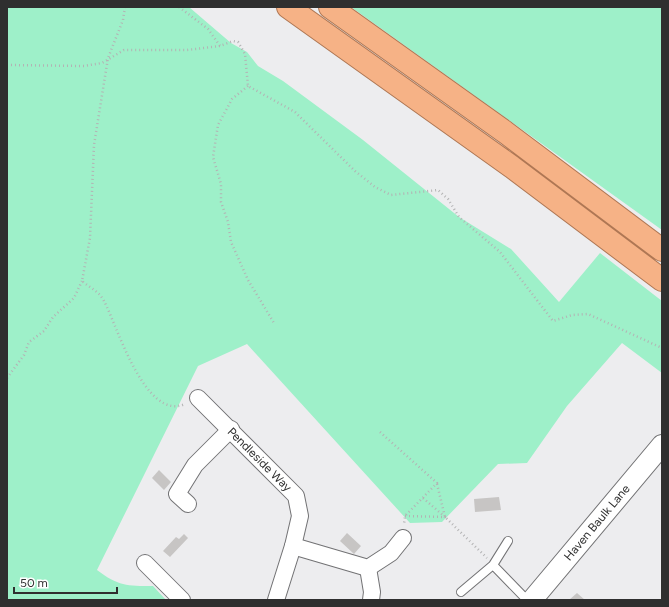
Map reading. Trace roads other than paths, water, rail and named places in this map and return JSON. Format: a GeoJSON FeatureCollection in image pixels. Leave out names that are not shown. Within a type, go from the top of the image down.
{"type":"FeatureCollection","features":[{"type":"Feature","properties":{"kind":"highway"},"geometry":{"type":"LineString","coordinates":[[288,7],[512,167],[662,280]]}},
{"type":"Feature","properties":{"kind":"highway"},"geometry":{"type":"LineString","coordinates":[[330,7],[505,132],[662,250]]}},
{"type":"Feature","properties":{"kind":"street","name":"Pendleside Way"},"geometry":{"type":"LineString","coordinates":[[198,398],[231,429],[296,496],[300,516],[293,546],[276,600]]}},
{"type":"Feature","properties":{"kind":"street"},"geometry":{"type":"LineString","coordinates":[[188,504],[177,494],[195,465],[231,429]]}},
{"type":"Feature","properties":{"kind":"street","name":"Haven Baulk Lane"},"geometry":{"type":"LineString","coordinates":[[532,600],[662,445]]}},
{"type":"Feature","properties":{"kind":"street"},"geometry":{"type":"LineString","coordinates":[[293,546],[368,568],[391,553],[403,538]]}},
{"type":"Feature","properties":{"kind":"street"},"geometry":{"type":"LineString","coordinates":[[145,563],[182,600]]}},
{"type":"Feature","properties":{"kind":"street"},"geometry":{"type":"LineString","coordinates":[[368,568],[372,592],[371,600]]}},
{"type":"Feature","properties":{"kind":"lane"},"geometry":{"type":"LineString","coordinates":[[461,592],[493,565],[508,541]]}},
{"type":"Feature","properties":{"kind":"lane"},"geometry":{"type":"LineString","coordinates":[[493,565],[527,600]]}}]}
